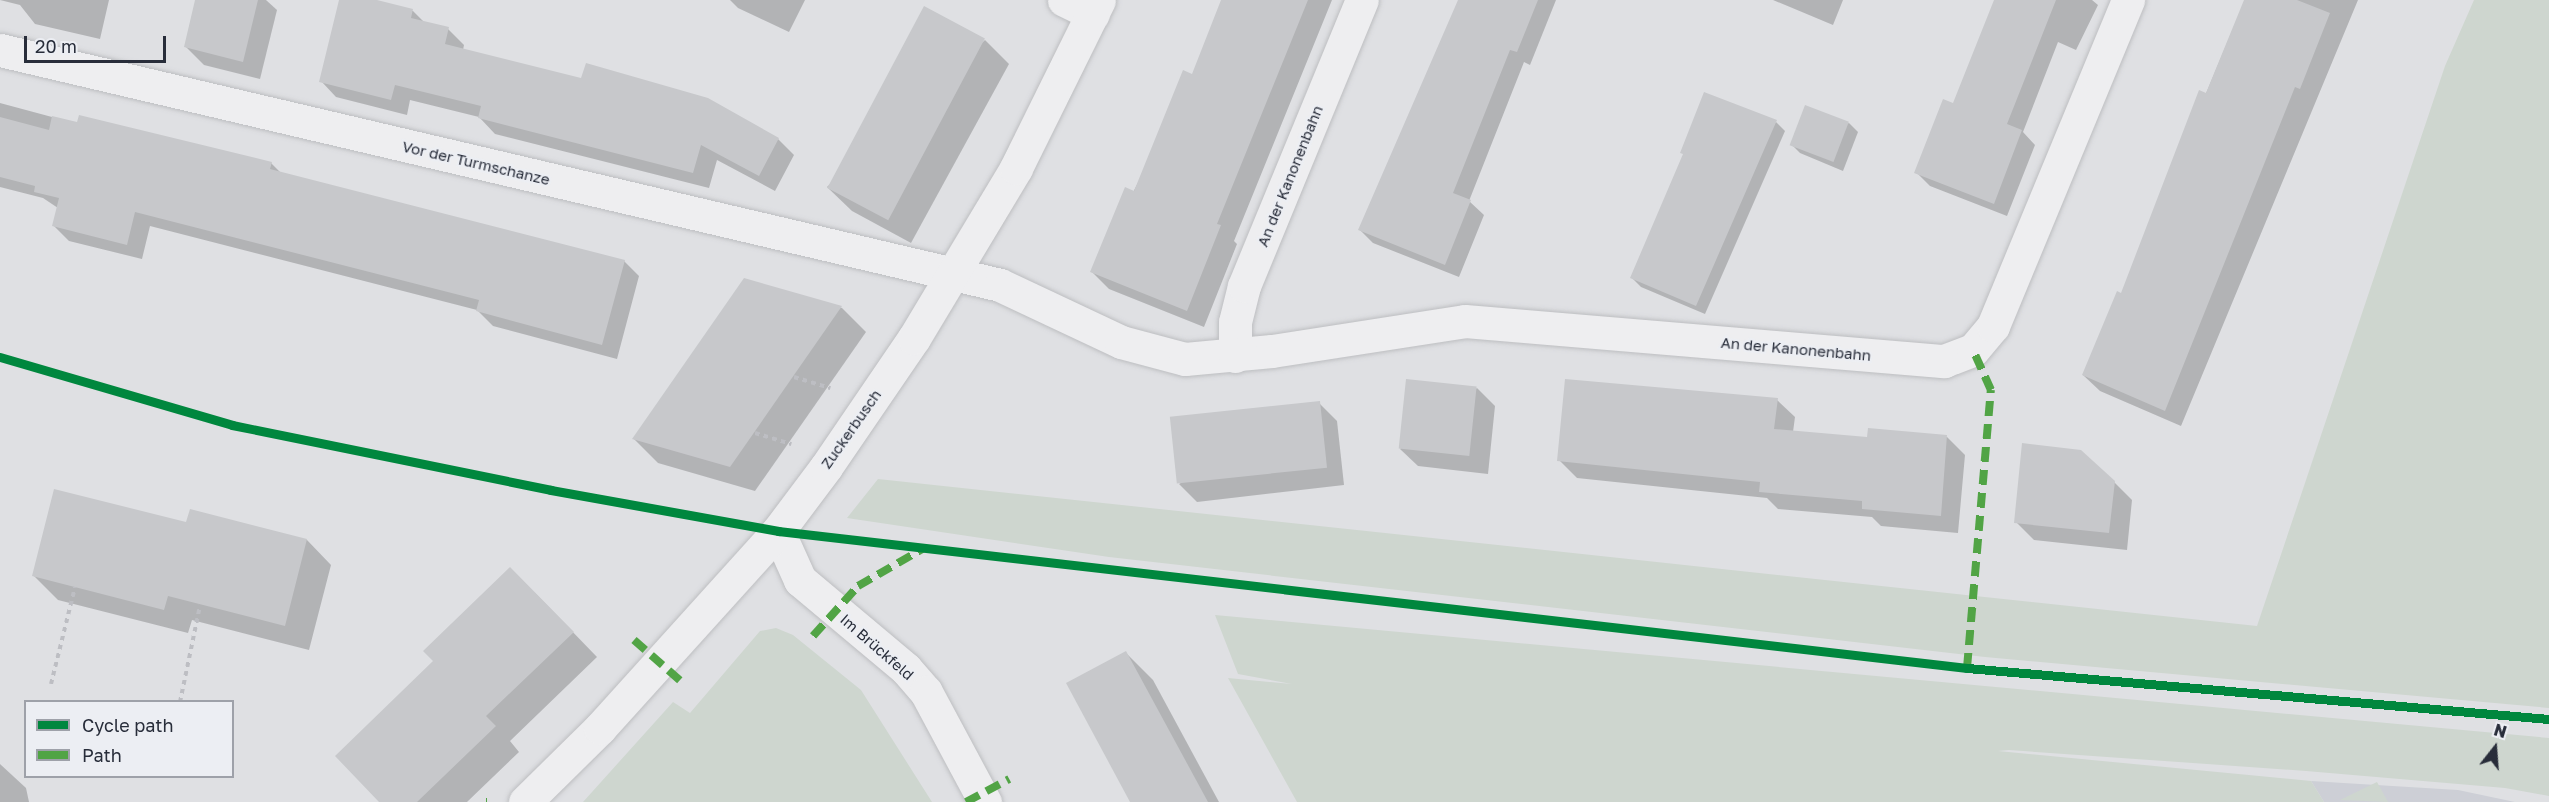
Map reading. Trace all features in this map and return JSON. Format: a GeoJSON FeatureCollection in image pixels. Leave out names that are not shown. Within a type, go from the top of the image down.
{"type":"FeatureCollection","features":[{"type":"Feature","properties":{"kind":"street"},"geometry":{"type":"LineString","coordinates":[[1064,0],[1096,7]]}},
{"type":"Feature","properties":{"kind":"street","name":"An der Kanonenbahn"},"geometry":{"type":"LineString","coordinates":[[1236,356],[1235,322],[1244,286],[1362,0]]}},
{"type":"Feature","properties":{"kind":"street","name":"An der Kanonenbahn"},"geometry":{"type":"LineString","coordinates":[[953,274],[1000,285],[1121,342],[1185,359],[1236,356],[1465,321],[1909,360],[1944,361],[1959,358],[1984,340],[1993,326],[2128,0]]}},
{"type":"Feature","properties":{"kind":"street","name":"Zuckerbusch"},"geometry":{"type":"LineString","coordinates":[[525,802],[600,728],[778,531],[871,402],[953,274],[1016,168],[1096,7]]}},
{"type":"Feature","properties":{"kind":"street","name":"Vor der Turmschanze"},"geometry":{"type":"LineString","coordinates":[[0,50],[953,274]]}},
{"type":"Feature","properties":{"kind":"street","name":"Im Brückfeld"},"geometry":{"type":"LineString","coordinates":[[778,531],[800,580],[906,669],[926,692],[985,802]]}},
{"type":"Feature","properties":{"kind":"path"},"geometry":{"type":"LineString","coordinates":[[794,377],[840,391]]}},
{"type":"Feature","properties":{"kind":"path"},"geometry":{"type":"LineString","coordinates":[[754,433],[796,446],[789,455]]}},
{"type":"Feature","properties":{"kind":"path"},"geometry":{"type":"LineString","coordinates":[[51,684],[75,587]]}},
{"type":"Feature","properties":{"kind":"path"},"geometry":{"type":"LineString","coordinates":[[180,700],[200,604]]}},
{"type":"Feature","properties":{"kind":"shaded area"},"geometry":{"type":"Polygon","coordinates":[[[2474,0],[2549,0],[2549,708],[1985,657],[1109,557],[847,518],[878,479],[2257,626],[2445,66],[2474,0]]]}},
{"type":"Feature","properties":{"kind":"shaded area"},"geometry":{"type":"Polygon","coordinates":[[[1215,615],[2549,738],[2549,796],[2505,788],[2306,771],[2009,750],[1998,751],[2311,781],[2324,802],[1297,802],[1228,678],[1292,684],[1238,674],[1215,615]]]}},
{"type":"Feature","properties":{"kind":"shaded area"},"geometry":{"type":"Polygon","coordinates":[[[776,628],[793,635],[861,690],[932,802],[583,802],[673,702],[690,713],[760,631],[776,628]]]}},
{"type":"Feature","properties":{"kind":"shaded area"},"geometry":{"type":"Polygon","coordinates":[[[2311,781],[2458,790],[2515,802],[2324,802],[2311,781]]]}},
{"type":"Feature","properties":{"kind":"shaded area"},"geometry":{"type":"Polygon","coordinates":[[[2377,782],[2388,802],[2340,800],[2377,782]]]}},
{"type":"Feature","properties":{"kind":"building"},"geometry":{"type":"Polygon","coordinates":[[[195,0],[258,0],[243,62],[184,47],[195,0]]]}},
{"type":"Feature","properties":{"kind":"building"},"geometry":{"type":"Polygon","coordinates":[[[339,0],[377,0],[413,9],[411,18],[449,27],[445,44],[581,78],[586,63],[708,98],[779,138],[759,176],[701,145],[693,173],[478,118],[481,106],[395,85],[391,100],[319,82],[339,0]]]}},
{"type":"Feature","properties":{"kind":"building"},"geometry":{"type":"Polygon","coordinates":[[[1221,0],[1308,0],[1217,224],[1221,225],[1187,311],[1090,272],[1125,187],[1134,191],[1183,70],[1192,74],[1221,0]]]}},
{"type":"Feature","properties":{"kind":"building"},"geometry":{"type":"Polygon","coordinates":[[[1458,0],[1538,0],[1517,52],[1510,50],[1453,193],[1471,200],[1445,265],[1358,230],[1458,0]]]}},
{"type":"Feature","properties":{"kind":"building"},"geometry":{"type":"Polygon","coordinates":[[[1994,0],[2056,0],[2007,124],[2022,130],[1994,204],[1914,173],[1943,99],[1953,103],[1994,0]]]}},
{"type":"Feature","properties":{"kind":"building"},"geometry":{"type":"Polygon","coordinates":[[[2244,0],[2297,0],[2330,13],[2300,89],[2295,87],[2165,411],[2082,375],[2117,291],[2121,293],[2199,90],[2206,93],[2244,0]]]}},
{"type":"Feature","properties":{"kind":"building"},"geometry":{"type":"Polygon","coordinates":[[[924,6],[985,38],[888,220],[827,188],[924,6]]]}},
{"type":"Feature","properties":{"kind":"building"},"geometry":{"type":"Polygon","coordinates":[[[1704,92],[1777,120],[1696,306],[1630,278],[1683,154],[1680,153],[1704,92]]]}},
{"type":"Feature","properties":{"kind":"building"},"geometry":{"type":"Polygon","coordinates":[[[1805,105],[1849,122],[1833,162],[1790,145],[1805,105]]]}},
{"type":"Feature","properties":{"kind":"building"},"geometry":{"type":"Polygon","coordinates":[[[79,115],[272,162],[270,169],[625,260],[602,345],[476,311],[479,300],[135,212],[127,245],[52,226],[59,198],[34,192],[35,186],[0,177],[0,117],[49,130],[52,116],[77,122],[79,115]]]}},
{"type":"Feature","properties":{"kind":"building"},"geometry":{"type":"Polygon","coordinates":[[[744,278],[842,306],[730,467],[632,439],[744,278]]]}},
{"type":"Feature","properties":{"kind":"building"},"geometry":{"type":"Polygon","coordinates":[[[1406,379],[1477,386],[1469,456],[1399,449],[1406,379]]]}},
{"type":"Feature","properties":{"kind":"building"},"geometry":{"type":"Polygon","coordinates":[[[1565,379],[1778,398],[1774,429],[1867,437],[1868,428],[1947,435],[1941,516],[1862,509],[1862,501],[1759,492],[1760,482],[1557,461],[1565,379]]]}},
{"type":"Feature","properties":{"kind":"building"},"geometry":{"type":"Polygon","coordinates":[[[1320,401],[1327,468],[1177,483],[1170,417],[1320,401]]]}},
{"type":"Feature","properties":{"kind":"building"},"geometry":{"type":"Polygon","coordinates":[[[2022,443],[2081,450],[2115,481],[2109,533],[2014,523],[2022,443]]]}},
{"type":"Feature","properties":{"kind":"building"},"geometry":{"type":"Polygon","coordinates":[[[54,489],[186,522],[190,509],[307,539],[285,626],[168,596],[164,610],[32,576],[54,489]]]}},
{"type":"Feature","properties":{"kind":"building"},"geometry":{"type":"Polygon","coordinates":[[[510,567],[574,632],[486,716],[496,726],[417,802],[379,802],[335,756],[433,661],[423,651],[510,567]]]}},
{"type":"Feature","properties":{"kind":"building"},"geometry":{"type":"Polygon","coordinates":[[[1126,651],[1208,802],[1130,802],[1066,683],[1126,651]]]}},
{"type":"Feature","properties":{"kind":"marked path"},"geometry":{"type":"LineString","coordinates":[[1967,668],[1991,390],[1973,350]]}},
{"type":"Feature","properties":{"kind":"marked path"},"geometry":{"type":"LineString","coordinates":[[813,636],[858,586],[924,548]]}},
{"type":"Feature","properties":{"kind":"marked path"},"geometry":{"type":"LineString","coordinates":[[634,640],[684,684]]}},
{"type":"Feature","properties":{"kind":"marked path"},"geometry":{"type":"LineString","coordinates":[[966,802],[1009,779]]}},
{"type":"Feature","properties":{"kind":"cycle path"},"geometry":{"type":"LineString","coordinates":[[0,357],[232,425],[551,490],[778,531],[1967,668],[2549,719]]}}]}
